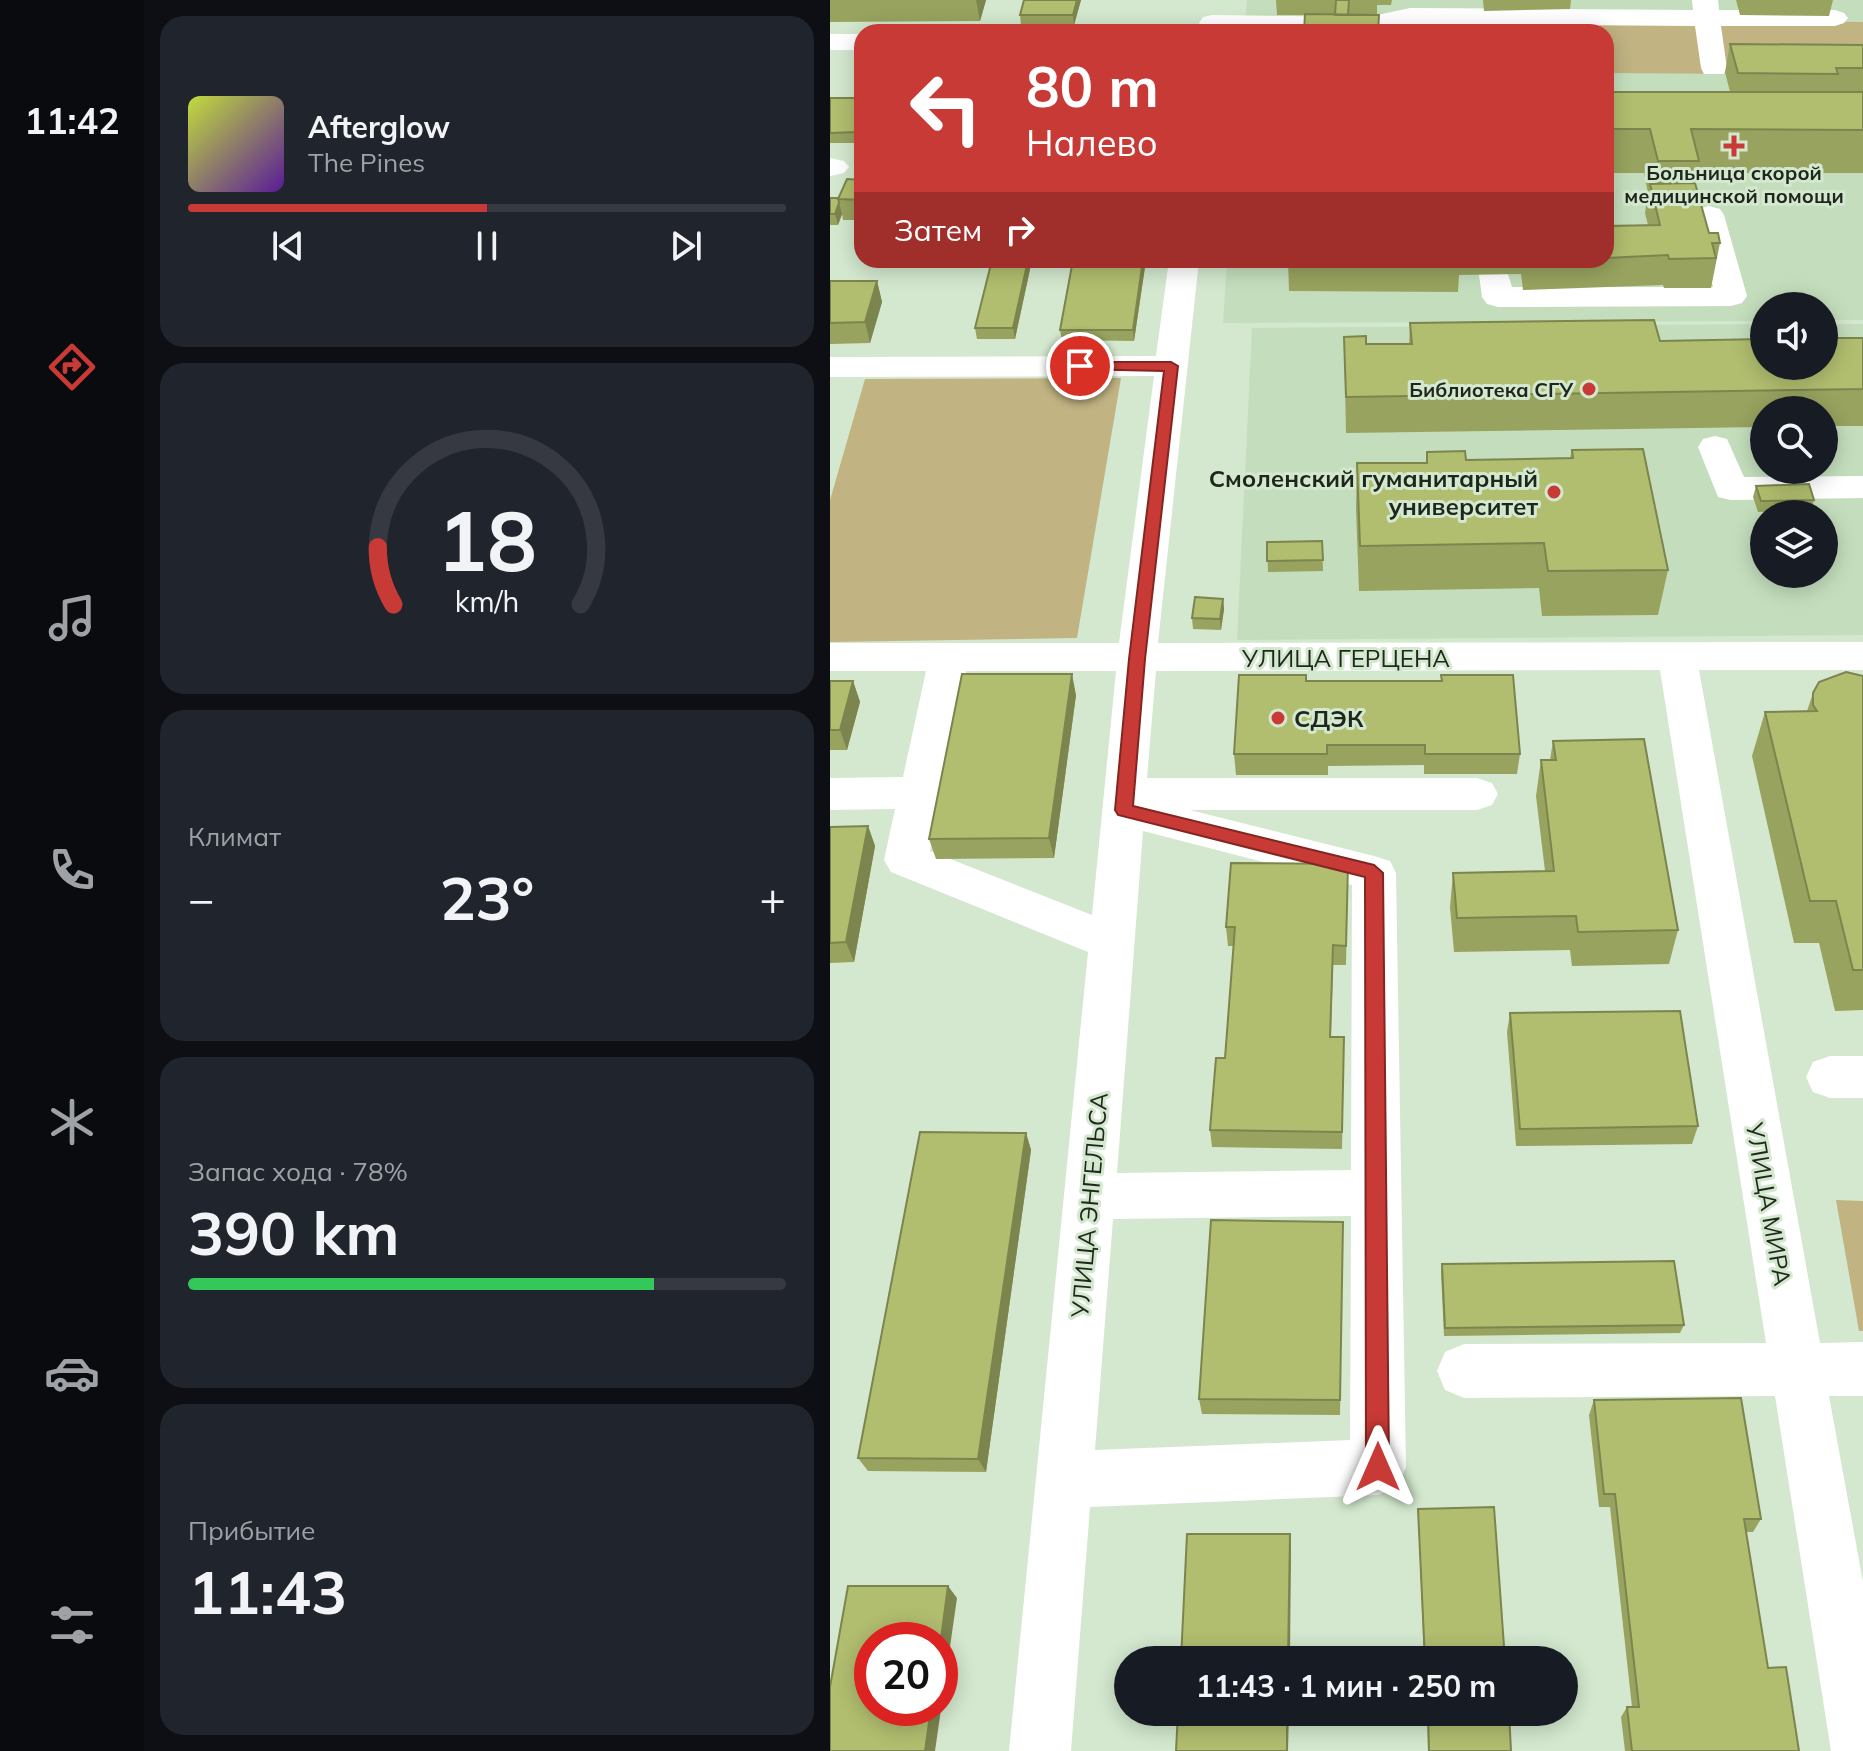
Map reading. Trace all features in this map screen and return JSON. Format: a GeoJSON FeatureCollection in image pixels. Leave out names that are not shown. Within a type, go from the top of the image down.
{"type":"FeatureCollection","features":[{"type":"Feature","properties":{"kind":"street"},"geometry":{"type":"LineString","coordinates":[[1706,9],[1714,68]]}},
{"type":"Feature","properties":{"kind":"street"},"geometry":{"type":"LineString","coordinates":[[1373,24],[1410,16],[1593,16],[1706,9],[1835,18]]}},
{"type":"Feature","properties":{"kind":"street"},"geometry":{"type":"LineString","coordinates":[[1212,18],[1346,24]]}},
{"type":"Feature","properties":{"kind":"street"},"geometry":{"type":"LineString","coordinates":[[830,42],[854,42]]}},
{"type":"Feature","properties":{"kind":"street"},"geometry":{"type":"LineString","coordinates":[[1494,268],[1498,297],[1731,296],[1709,215]]}},
{"type":"Feature","properties":{"kind":"street","name":"УЛИЦА ЭНГЕЛЬСА"},"geometry":{"type":"LineString","coordinates":[[1040,1751],[1137,659],[1183,268]]}},
{"type":"Feature","properties":{"kind":"street"},"geometry":{"type":"LineString","coordinates":[[830,367],[1171,366]]}},
{"type":"Feature","properties":{"kind":"street"},"geometry":{"type":"LineString","coordinates":[[1715,447],[1731,489],[1863,487]]}},
{"type":"Feature","properties":{"kind":"street","name":"УЛИЦА МИРА"},"geometry":{"type":"LineString","coordinates":[[1677,656],[1862,1751]]}},
{"type":"Feature","properties":{"kind":"street","name":"УЛИЦА ГЕРЦЕНА"},"geometry":{"type":"LineString","coordinates":[[830,657],[1863,656]]}},
{"type":"Feature","properties":{"kind":"street"},"geometry":{"type":"LineString","coordinates":[[949,658],[906,860],[1112,942]]}},
{"type":"Feature","properties":{"kind":"street"},"geometry":{"type":"LineString","coordinates":[[830,794],[920,793]]}},
{"type":"Feature","properties":{"kind":"street"},"geometry":{"type":"LineString","coordinates":[[1125,802],[1477,794]]}},
{"type":"Feature","properties":{"kind":"street"},"geometry":{"type":"LineString","coordinates":[[1064,1480],[1378,1467],[1374,873],[1125,802]]}},
{"type":"Feature","properties":{"kind":"street"},"geometry":{"type":"LineString","coordinates":[[1089,1196],[1376,1193]]}},
{"type":"Feature","properties":{"kind":"street"},"geometry":{"type":"LineString","coordinates":[[1464,1371],[1863,1369]]}},
{"type":"Feature","properties":{"kind":"shaded area","name":"Больница скорой медицинской помощи"},"geometry":{"type":"Polygon","coordinates":[[[1247,0],[1863,0],[1863,320],[1838,320],[1838,292],[1750,292],[1750,321],[1223,323],[1226,268],[1614,268],[1614,24],[1245,24],[1247,0]]]}},
{"type":"Feature","properties":{"kind":"shaded area"},"geometry":{"type":"Polygon","coordinates":[[[1599,19],[1863,22],[1863,75],[1614,73],[1614,24],[1600,24],[1599,19]]]}},
{"type":"Feature","properties":{"kind":"shaded area","name":"Смоленский гуманитарный университет"},"geometry":{"type":"Polygon","coordinates":[[[1750,324],[1750,380],[1838,380],[1838,324],[1863,324],[1863,635],[1237,640],[1252,328],[1750,324]]]}},
{"type":"Feature","properties":{"kind":"shaded area"},"geometry":{"type":"Polygon","coordinates":[[[1121,378],[1077,638],[830,642],[830,500],[865,379],[1121,378]]]}},
{"type":"Feature","properties":{"kind":"shaded area"},"geometry":{"type":"Polygon","coordinates":[[[1836,1200],[1863,1201],[1863,1331],[1859,1331],[1836,1200]]]}},
{"type":"Feature","properties":{"kind":"building"},"geometry":{"type":"Polygon","coordinates":[[[1024,0],[1077,0],[1073,15],[1020,15],[1024,0]]]}},
{"type":"Feature","properties":{"kind":"building"},"geometry":{"type":"Polygon","coordinates":[[[1336,0],[1349,0],[1348,15],[1335,15],[1336,0]]]}},
{"type":"Feature","properties":{"kind":"building"},"geometry":{"type":"Polygon","coordinates":[[[1305,14],[1379,15],[1378,24],[1304,24],[1305,14]]]}},
{"type":"Feature","properties":{"kind":"building"},"geometry":{"type":"Polygon","coordinates":[[[1730,44],[1863,45],[1863,68],[1836,68],[1838,74],[1738,73],[1730,44]]]}},
{"type":"Feature","properties":{"kind":"building"},"geometry":{"type":"Polygon","coordinates":[[[1614,92],[1863,92],[1863,130],[1691,129],[1699,161],[1658,161],[1650,129],[1614,129],[1614,92]]]}},
{"type":"Feature","properties":{"kind":"building"},"geometry":{"type":"Polygon","coordinates":[[[830,98],[854,98],[854,132],[830,133],[830,98]]]}},
{"type":"Feature","properties":{"kind":"building"},"geometry":{"type":"Polygon","coordinates":[[[847,179],[854,179],[854,200],[838,199],[847,179]]]}},
{"type":"Feature","properties":{"kind":"building"},"geometry":{"type":"Polygon","coordinates":[[[1695,183],[1709,233],[1718,233],[1720,243],[1712,243],[1716,258],[1669,259],[1668,255],[1614,258],[1614,226],[1660,225],[1650,184],[1695,183]]]}},
{"type":"Feature","properties":{"kind":"building"},"geometry":{"type":"Polygon","coordinates":[[[830,198],[838,198],[835,214],[830,214],[830,198]]]}},
{"type":"Feature","properties":{"kind":"building"},"geometry":{"type":"Polygon","coordinates":[[[990,268],[1026,268],[1013,328],[975,328],[990,268]]]}},
{"type":"Feature","properties":{"kind":"building"},"geometry":{"type":"Polygon","coordinates":[[[1072,268],[1142,268],[1133,330],[1060,330],[1072,268]]]}},
{"type":"Feature","properties":{"kind":"building"},"geometry":{"type":"Polygon","coordinates":[[[830,281],[877,281],[865,322],[830,323],[830,281]]]}},
{"type":"Feature","properties":{"kind":"building"},"geometry":{"type":"Polygon","coordinates":[[[1654,320],[1660,341],[1750,339],[1750,380],[1838,380],[1838,338],[1863,338],[1863,389],[1346,397],[1344,337],[1366,336],[1366,344],[1412,344],[1410,323],[1654,320]]]}},
{"type":"Feature","properties":{"kind":"building"},"geometry":{"type":"Polygon","coordinates":[[[1643,449],[1668,570],[1548,571],[1544,543],[1360,546],[1357,463],[1427,463],[1427,452],[1465,451],[1466,460],[1573,458],[1572,450],[1643,449]]]}},
{"type":"Feature","properties":{"kind":"building"},"geometry":{"type":"Polygon","coordinates":[[[1809,484],[1814,500],[1761,500],[1756,486],[1809,484]]]}},
{"type":"Feature","properties":{"kind":"building"},"geometry":{"type":"Polygon","coordinates":[[[1322,541],[1323,560],[1267,561],[1267,542],[1322,541]]]}},
{"type":"Feature","properties":{"kind":"building"},"geometry":{"type":"Polygon","coordinates":[[[1195,597],[1223,599],[1220,619],[1192,618],[1195,597]]]}},
{"type":"Feature","properties":{"kind":"building"},"geometry":{"type":"Polygon","coordinates":[[[1846,672],[1863,676],[1863,970],[1853,970],[1836,901],[1810,901],[1765,712],[1817,711],[1813,705],[1813,693],[1819,682],[1846,672]]]}},
{"type":"Feature","properties":{"kind":"building"},"geometry":{"type":"Polygon","coordinates":[[[962,674],[1072,674],[1049,838],[929,839],[962,674]]]}},
{"type":"Feature","properties":{"kind":"building"},"geometry":{"type":"Polygon","coordinates":[[[1239,675],[1306,675],[1306,681],[1442,681],[1441,675],[1513,675],[1520,754],[1425,754],[1425,745],[1327,745],[1327,754],[1234,754],[1239,675]]]}},
{"type":"Feature","properties":{"kind":"building"},"geometry":{"type":"Polygon","coordinates":[[[830,681],[853,681],[840,730],[830,730],[830,681]]]}},
{"type":"Feature","properties":{"kind":"building"},"geometry":{"type":"Polygon","coordinates":[[[1644,739],[1678,930],[1578,932],[1576,916],[1457,918],[1453,873],[1554,871],[1541,760],[1556,760],[1553,741],[1644,739]]]}},
{"type":"Feature","properties":{"kind":"building"},"geometry":{"type":"Polygon","coordinates":[[[868,826],[846,942],[830,943],[830,827],[868,826]]]}},
{"type":"Feature","properties":{"kind":"building"},"geometry":{"type":"Polygon","coordinates":[[[1231,863],[1348,864],[1346,946],[1333,945],[1330,1037],[1344,1037],[1342,1132],[1210,1130],[1216,1058],[1225,1058],[1235,927],[1226,927],[1231,863]]]}},
{"type":"Feature","properties":{"kind":"building"},"geometry":{"type":"Polygon","coordinates":[[[1680,1011],[1698,1126],[1520,1129],[1510,1013],[1680,1011]]]}},
{"type":"Feature","properties":{"kind":"building"},"geometry":{"type":"Polygon","coordinates":[[[920,1132],[1026,1133],[978,1459],[858,1458],[920,1132]]]}},
{"type":"Feature","properties":{"kind":"building"},"geometry":{"type":"Polygon","coordinates":[[[1211,1220],[1343,1222],[1340,1400],[1199,1399],[1211,1220]]]}},
{"type":"Feature","properties":{"kind":"building"},"geometry":{"type":"Polygon","coordinates":[[[1674,1261],[1684,1325],[1445,1328],[1442,1264],[1674,1261]]]}},
{"type":"Feature","properties":{"kind":"building"},"geometry":{"type":"Polygon","coordinates":[[[1741,1398],[1761,1519],[1744,1519],[1768,1668],[1786,1667],[1799,1751],[1632,1751],[1627,1707],[1639,1707],[1615,1494],[1604,1494],[1594,1400],[1741,1398]]]}},
{"type":"Feature","properties":{"kind":"building"},"geometry":{"type":"Polygon","coordinates":[[[1494,1507],[1504,1646],[1424,1646],[1418,1509],[1494,1507]]]}},
{"type":"Feature","properties":{"kind":"building"},"geometry":{"type":"Polygon","coordinates":[[[1187,1534],[1290,1534],[1288,1646],[1182,1646],[1187,1534]]]}},
{"type":"Feature","properties":{"kind":"building"},"geometry":{"type":"Polygon","coordinates":[[[848,1586],[948,1586],[943,1622],[854,1622],[854,1726],[928,1726],[925,1751],[830,1751],[830,1687],[848,1586]]]}},
{"type":"Feature","properties":{"kind":"building"},"geometry":{"type":"Polygon","coordinates":[[[1177,1726],[1287,1726],[1287,1751],[1176,1751],[1177,1726]]]}},
{"type":"Feature","properties":{"kind":"building"},"geometry":{"type":"Polygon","coordinates":[[[1428,1726],[1510,1726],[1511,1751],[1429,1751],[1428,1726]]]}},
{"type":"Feature","properties":{"kind":"place","name":"Больница скорой медицинской помощи"},"geometry":{"type":"Point","coordinates":[1734,146]}},
{"type":"Feature","properties":{"kind":"place","name":"Библиотека СГУ"},"geometry":{"type":"Point","coordinates":[1589,389]}},
{"type":"Feature","properties":{"kind":"place","name":"Смоленский гуманитарный университет"},"geometry":{"type":"Point","coordinates":[1554,492]}},
{"type":"Feature","properties":{"kind":"place","name":"СДЭК"},"geometry":{"type":"Point","coordinates":[1278,718]}},
{"type":"Feature","properties":{"kind":"route"},"geometry":{"type":"LineString","coordinates":[[1080,366],[1171,366],[1137,659],[1124,810],[1374,873],[1378,1467]]}}]}
